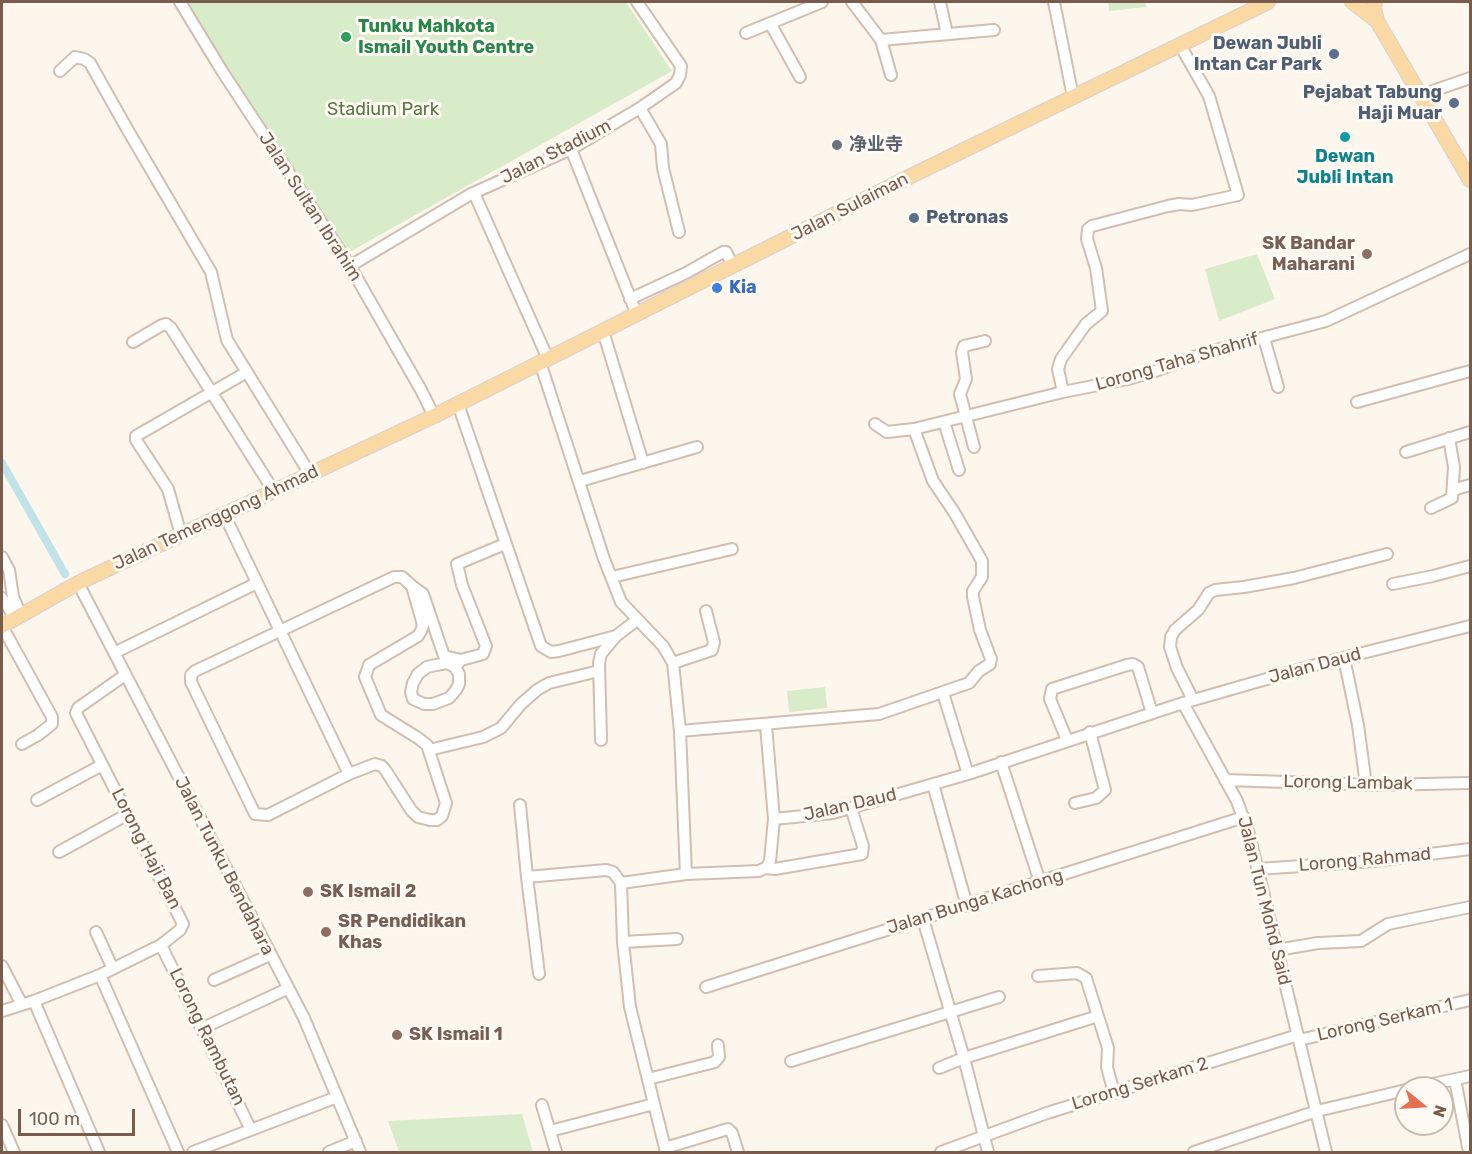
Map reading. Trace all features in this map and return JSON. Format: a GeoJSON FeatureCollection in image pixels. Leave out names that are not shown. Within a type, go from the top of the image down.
{"type":"FeatureCollection","features":[{"type":"Feature","properties":{"kind":"main road","name":"Jalan Sulaiman"},"geometry":{"type":"LineString","coordinates":[[434,416],[1268,2]]}},
{"type":"Feature","properties":{"kind":"main road"},"geometry":{"type":"LineString","coordinates":[[1352,2],[1377,21]]}},
{"type":"Feature","properties":{"kind":"main road"},"geometry":{"type":"LineString","coordinates":[[1375,2],[1377,21],[1470,180]]}},
{"type":"Feature","properties":{"kind":"main road","name":"Jalan Temenggong Ahmad"},"geometry":{"type":"LineString","coordinates":[[2,626],[78,583],[434,416]]}},
{"type":"Feature","properties":{"kind":"street","name":"Jalan Sultan Ibrahim"},"geometry":{"type":"LineString","coordinates":[[180,2],[350,266],[434,416]]}},
{"type":"Feature","properties":{"kind":"street","name":"Jalan Stadium"},"geometry":{"type":"LineString","coordinates":[[350,266],[474,193],[571,149],[640,108],[676,83],[681,66],[637,2]]}},
{"type":"Feature","properties":{"kind":"street"},"geometry":{"type":"LineString","coordinates":[[746,33],[822,2]]}},
{"type":"Feature","properties":{"kind":"street"},"geometry":{"type":"LineString","coordinates":[[852,2],[881,40],[891,75]]}},
{"type":"Feature","properties":{"kind":"street"},"geometry":{"type":"LineString","coordinates":[[940,2],[947,34]]}},
{"type":"Feature","properties":{"kind":"street"},"geometry":{"type":"LineString","coordinates":[[1054,2],[1073,97]]}},
{"type":"Feature","properties":{"kind":"street"},"geometry":{"type":"LineString","coordinates":[[770,23],[800,77]]}},
{"type":"Feature","properties":{"kind":"street"},"geometry":{"type":"LineString","coordinates":[[881,40],[994,30]]}},
{"type":"Feature","properties":{"kind":"street"},"geometry":{"type":"LineString","coordinates":[[1063,392],[1058,369],[1061,359],[1086,324],[1102,311],[1096,268],[1087,239],[1088,229],[1168,206],[1192,205],[1238,195],[1209,96],[1180,45]]}},
{"type":"Feature","properties":{"kind":"street"},"geometry":{"type":"LineString","coordinates":[[60,71],[75,57],[90,63],[211,272],[225,334],[310,474]]}},
{"type":"Feature","properties":{"kind":"street"},"geometry":{"type":"LineString","coordinates":[[1421,95],[1470,78]]}},
{"type":"Feature","properties":{"kind":"street"},"geometry":{"type":"LineString","coordinates":[[640,108],[661,144],[663,168],[680,232]]}},
{"type":"Feature","properties":{"kind":"street"},"geometry":{"type":"LineString","coordinates":[[571,149],[636,315]]}},
{"type":"Feature","properties":{"kind":"street"},"geometry":{"type":"LineString","coordinates":[[474,193],[544,360],[580,481],[621,602],[663,646],[674,663],[680,731],[686,874]]}},
{"type":"Feature","properties":{"kind":"street"},"geometry":{"type":"LineString","coordinates":[[630,299],[686,273],[723,252],[726,252],[733,266]]}},
{"type":"Feature","properties":{"kind":"street","name":"Lorong Taha Shahrif"},"geometry":{"type":"LineString","coordinates":[[874,424],[887,432],[914,429],[1063,392],[1128,379],[1205,353],[1326,321],[1470,254]]}},
{"type":"Feature","properties":{"kind":"street"},"geometry":{"type":"LineString","coordinates":[[686,273],[691,288]]}},
{"type":"Feature","properties":{"kind":"street"},"geometry":{"type":"LineString","coordinates":[[133,342],[162,324],[171,328],[273,490]]}},
{"type":"Feature","properties":{"kind":"street"},"geometry":{"type":"LineString","coordinates":[[603,331],[643,463]]}},
{"type":"Feature","properties":{"kind":"street"},"geometry":{"type":"LineString","coordinates":[[1264,338],[1278,387]]}},
{"type":"Feature","properties":{"kind":"street"},"geometry":{"type":"LineString","coordinates":[[974,447],[960,394],[966,379],[962,356],[964,346],[985,341]]}},
{"type":"Feature","properties":{"kind":"street"},"geometry":{"type":"LineString","coordinates":[[1357,402],[1470,371]]}},
{"type":"Feature","properties":{"kind":"street"},"geometry":{"type":"LineString","coordinates":[[181,535],[168,489],[136,440],[136,436],[247,372]]}},
{"type":"Feature","properties":{"kind":"street"},"geometry":{"type":"LineString","coordinates":[[458,404],[541,646],[550,652],[559,651],[616,636]]}},
{"type":"Feature","properties":{"kind":"street"},"geometry":{"type":"LineString","coordinates":[[944,422],[958,470]]}},
{"type":"Feature","properties":{"kind":"street"},"geometry":{"type":"LineString","coordinates":[[680,731],[879,714],[969,683],[979,671],[990,664],[991,659],[980,630],[973,597],[973,591],[982,577],[984,568],[978,552],[933,481],[914,429]]}},
{"type":"Feature","properties":{"kind":"street"},"geometry":{"type":"LineString","coordinates":[[1406,452],[1470,432]]}},
{"type":"Feature","properties":{"kind":"street"},"geometry":{"type":"LineString","coordinates":[[1431,508],[1452,498],[1454,467],[1449,438]]}},
{"type":"Feature","properties":{"kind":"street"},"geometry":{"type":"LineString","coordinates":[[580,481],[698,447]]}},
{"type":"Feature","properties":{"kind":"street"},"geometry":{"type":"LineString","coordinates":[[1453,490],[1470,485]]}},
{"type":"Feature","properties":{"kind":"street"},"geometry":{"type":"LineString","coordinates":[[224,514],[349,774]]}},
{"type":"Feature","properties":{"kind":"street"},"geometry":{"type":"LineString","coordinates":[[458,663],[459,684],[448,698],[433,704],[424,704],[413,699],[411,692],[413,683],[428,667],[458,663],[483,654],[486,646],[462,585],[457,564],[505,544]]}},
{"type":"Feature","properties":{"kind":"street"},"geometry":{"type":"LineString","coordinates":[[612,577],[732,549]]}},
{"type":"Feature","properties":{"kind":"street","name":"Jalan Tun Mohd Said"},"geometry":{"type":"LineString","coordinates":[[1326,1152],[1244,817],[1188,702],[1170,647],[1175,630],[1198,610],[1209,593],[1215,590],[1294,578],[1387,554]]}},
{"type":"Feature","properties":{"kind":"street"},"geometry":{"type":"LineString","coordinates":[[2,557],[9,570],[18,616]]}},
{"type":"Feature","properties":{"kind":"street"},"geometry":{"type":"LineString","coordinates":[[1393,584],[1470,566]]}},
{"type":"Feature","properties":{"kind":"street"},"geometry":{"type":"LineString","coordinates":[[412,586],[423,625],[421,631],[418,636],[369,665],[365,677],[381,715],[424,742],[429,750],[446,803],[442,816],[437,820],[424,820],[418,817],[382,766],[369,765],[268,815],[255,814],[191,682],[191,675],[195,671],[394,577],[402,577],[423,594],[444,656],[458,663]]}},
{"type":"Feature","properties":{"kind":"street","name":"Jalan Tunku Bendahara"},"geometry":{"type":"LineString","coordinates":[[78,583],[304,1018],[360,1152]]}},
{"type":"Feature","properties":{"kind":"street"},"geometry":{"type":"LineString","coordinates":[[114,653],[257,583]]}},
{"type":"Feature","properties":{"kind":"street"},"geometry":{"type":"LineString","coordinates":[[2,598],[18,616]]}},
{"type":"Feature","properties":{"kind":"street"},"geometry":{"type":"LineString","coordinates":[[674,663],[712,650],[714,642],[706,611]]}},
{"type":"Feature","properties":{"kind":"street"},"geometry":{"type":"LineString","coordinates":[[601,740],[599,670],[601,654],[616,636],[637,620]]}},
{"type":"Feature","properties":{"kind":"street"},"geometry":{"type":"LineString","coordinates":[[2,626],[52,717],[52,724],[22,744]]}},
{"type":"Feature","properties":{"kind":"street","name":"Jalan Daud"},"geometry":{"type":"LineString","coordinates":[[774,819],[833,813],[968,774],[1090,732],[1188,702],[1344,658],[1470,626]]}},
{"type":"Feature","properties":{"kind":"street"},"geometry":{"type":"LineString","coordinates":[[1344,658],[1358,725],[1366,785]]}},
{"type":"Feature","properties":{"kind":"street"},"geometry":{"type":"LineString","coordinates":[[1067,740],[1050,694],[1052,689],[1133,664],[1138,667],[1152,713]]}},
{"type":"Feature","properties":{"kind":"street"},"geometry":{"type":"LineString","coordinates":[[429,750],[492,733],[501,728],[521,704],[537,690],[549,683],[599,670]]}},
{"type":"Feature","properties":{"kind":"street","name":"Lorong Haji Ban"},"geometry":{"type":"LineString","coordinates":[[2,1011],[113,969],[161,945],[180,930],[183,924],[183,920],[76,712],[78,708],[125,675]]}},
{"type":"Feature","properties":{"kind":"street"},"geometry":{"type":"LineString","coordinates":[[943,693],[968,774]]}},
{"type":"Feature","properties":{"kind":"street"},"geometry":{"type":"LineString","coordinates":[[766,725],[774,819],[772,854],[766,868]]}},
{"type":"Feature","properties":{"kind":"street"},"geometry":{"type":"LineString","coordinates":[[1075,803],[1096,798],[1105,790],[1090,732]]}},
{"type":"Feature","properties":{"kind":"street"},"geometry":{"type":"LineString","coordinates":[[1001,762],[1040,882]]}},
{"type":"Feature","properties":{"kind":"street"},"geometry":{"type":"LineString","coordinates":[[37,800],[102,765]]}},
{"type":"Feature","properties":{"kind":"street","name":"Lorong Lambak"},"geometry":{"type":"LineString","coordinates":[[1225,780],[1366,785],[1470,783]]}},
{"type":"Feature","properties":{"kind":"street"},"geometry":{"type":"LineString","coordinates":[[933,784],[967,906]]}},
{"type":"Feature","properties":{"kind":"street"},"geometry":{"type":"LineString","coordinates":[[520,805],[539,974]]}},
{"type":"Feature","properties":{"kind":"street"},"geometry":{"type":"LineString","coordinates":[[621,883],[686,874],[759,871],[766,868],[775,869],[862,854],[863,846],[850,808]]}},
{"type":"Feature","properties":{"kind":"street"},"geometry":{"type":"LineString","coordinates":[[59,852],[128,814]]}},
{"type":"Feature","properties":{"kind":"street","name":"Jalan Bunga Kachong"},"geometry":{"type":"LineString","coordinates":[[706,987],[1244,817]]}},
{"type":"Feature","properties":{"kind":"street","name":"Lorong Rahmad"},"geometry":{"type":"LineString","coordinates":[[1258,869],[1374,861],[1470,849]]}},
{"type":"Feature","properties":{"kind":"street"},"geometry":{"type":"LineString","coordinates":[[527,877],[606,870],[613,872],[621,883],[623,942],[630,1007],[666,1150],[728,1129],[732,1133],[738,1152]]}},
{"type":"Feature","properties":{"kind":"street"},"geometry":{"type":"LineString","coordinates":[[1277,950],[1318,943],[1361,941],[1388,924],[1470,907]]}},
{"type":"Feature","properties":{"kind":"street"},"geometry":{"type":"LineString","coordinates":[[923,919],[964,1058],[988,1152]]}},
{"type":"Feature","properties":{"kind":"street"},"geometry":{"type":"LineString","coordinates":[[96,932],[113,969]]}},
{"type":"Feature","properties":{"kind":"street"},"geometry":{"type":"LineString","coordinates":[[623,942],[676,939]]}},
{"type":"Feature","properties":{"kind":"street","name":"Lorong Rambutan"},"geometry":{"type":"LineString","coordinates":[[161,945],[251,1130]]}},
{"type":"Feature","properties":{"kind":"street"},"geometry":{"type":"LineString","coordinates":[[214,980],[270,955]]}},
{"type":"Feature","properties":{"kind":"street"},"geometry":{"type":"LineString","coordinates":[[2,966],[21,1003]]}},
{"type":"Feature","properties":{"kind":"street"},"geometry":{"type":"LineString","coordinates":[[1038,976],[1077,973],[1084,975],[1108,1048],[1107,1067],[1114,1093]]}},
{"type":"Feature","properties":{"kind":"street"},"geometry":{"type":"LineString","coordinates":[[100,975],[178,1152]]}},
{"type":"Feature","properties":{"kind":"street"},"geometry":{"type":"LineString","coordinates":[[203,1028],[287,989]]}},
{"type":"Feature","properties":{"kind":"street"},"geometry":{"type":"LineString","coordinates":[[791,1061],[999,997]]}},
{"type":"Feature","properties":{"kind":"street","name":"Lorong Serkam 1"},"geometry":{"type":"LineString","coordinates":[[1298,1037],[1470,1000]]}},
{"type":"Feature","properties":{"kind":"street"},"geometry":{"type":"LineString","coordinates":[[33,1001],[99,1152]]}},
{"type":"Feature","properties":{"kind":"street"},"geometry":{"type":"LineString","coordinates":[[939,1068],[1098,1016]]}},
{"type":"Feature","properties":{"kind":"street","name":"Lorong Serkam 2"},"geometry":{"type":"LineString","coordinates":[[941,1152],[1047,1113],[1298,1037]]}},
{"type":"Feature","properties":{"kind":"street"},"geometry":{"type":"LineString","coordinates":[[648,1079],[715,1062],[719,1057],[718,1045]]}},
{"type":"Feature","properties":{"kind":"street"},"geometry":{"type":"LineString","coordinates":[[1469,1152],[1455,1079],[1470,1076]]}},
{"type":"Feature","properties":{"kind":"street"},"geometry":{"type":"LineString","coordinates":[[1194,1152],[1317,1111],[1394,1093]]}},
{"type":"Feature","properties":{"kind":"street"},"geometry":{"type":"LineString","coordinates":[[193,1152],[337,1097]]}},
{"type":"Feature","properties":{"kind":"street"},"geometry":{"type":"LineString","coordinates":[[550,1131],[654,1104]]}},
{"type":"Feature","properties":{"kind":"street"},"geometry":{"type":"LineString","coordinates":[[542,1105],[556,1152]]}},
{"type":"Feature","properties":{"kind":"street"},"geometry":{"type":"LineString","coordinates":[[2,1125],[14,1152]]}},
{"type":"Feature","properties":{"kind":"street"},"geometry":{"type":"LineString","coordinates":[[329,1152],[356,1142]]}},
{"type":"Feature","properties":{"kind":"green space","name":"Stadium Park"},"geometry":{"type":"Polygon","coordinates":[[[186,2],[626,2],[672,71],[346,254],[186,2]]]}},
{"type":"Feature","properties":{"kind":"green space"},"geometry":{"type":"Polygon","coordinates":[[[1108,2],[1145,2],[1147,7],[1109,11],[1108,2]]]}},
{"type":"Feature","properties":{"kind":"green space"},"geometry":{"type":"Polygon","coordinates":[[[1257,254],[1275,299],[1219,321],[1205,269],[1257,254]]]}},
{"type":"Feature","properties":{"kind":"green space"},"geometry":{"type":"Polygon","coordinates":[[[825,687],[827,708],[789,712],[787,691],[825,687]]]}},
{"type":"Feature","properties":{"kind":"green space"},"geometry":{"type":"Polygon","coordinates":[[[522,1114],[533,1152],[399,1152],[388,1121],[522,1114]]]}},
{"type":"Feature","properties":{"kind":"waterway"},"geometry":{"type":"LineString","coordinates":[[2,463],[65,574]]}},
{"type":"Feature","properties":{"kind":"place","name":"Tunku Mahkota Ismail Youth Centre"},"geometry":{"type":"Point","coordinates":[346,37]}},
{"type":"Feature","properties":{"kind":"place","name":"Dewan Jubli Intan Car Park"},"geometry":{"type":"Point","coordinates":[1334,54]}},
{"type":"Feature","properties":{"kind":"place","name":"Pejabat Tabung Haji Muar"},"geometry":{"type":"Point","coordinates":[1454,103]}},
{"type":"Feature","properties":{"kind":"place","name":"Dewan Jubli Intan"},"geometry":{"type":"Point","coordinates":[1345,137]}},
{"type":"Feature","properties":{"kind":"place","name":"净业寺"},"geometry":{"type":"Point","coordinates":[837,145]}},
{"type":"Feature","properties":{"kind":"place","name":"Petronas"},"geometry":{"type":"Point","coordinates":[914,218]}},
{"type":"Feature","properties":{"kind":"place","name":"SK Bandar Maharani"},"geometry":{"type":"Point","coordinates":[1367,254]}},
{"type":"Feature","properties":{"kind":"place","name":"Kia"},"geometry":{"type":"Point","coordinates":[717,288]}},
{"type":"Feature","properties":{"kind":"place","name":"SK Ismail 2"},"geometry":{"type":"Point","coordinates":[308,892]}},
{"type":"Feature","properties":{"kind":"place","name":"SR Pendidikan Khas"},"geometry":{"type":"Point","coordinates":[326,932]}},
{"type":"Feature","properties":{"kind":"place","name":"SK Ismail 1"},"geometry":{"type":"Point","coordinates":[397,1035]}}]}
